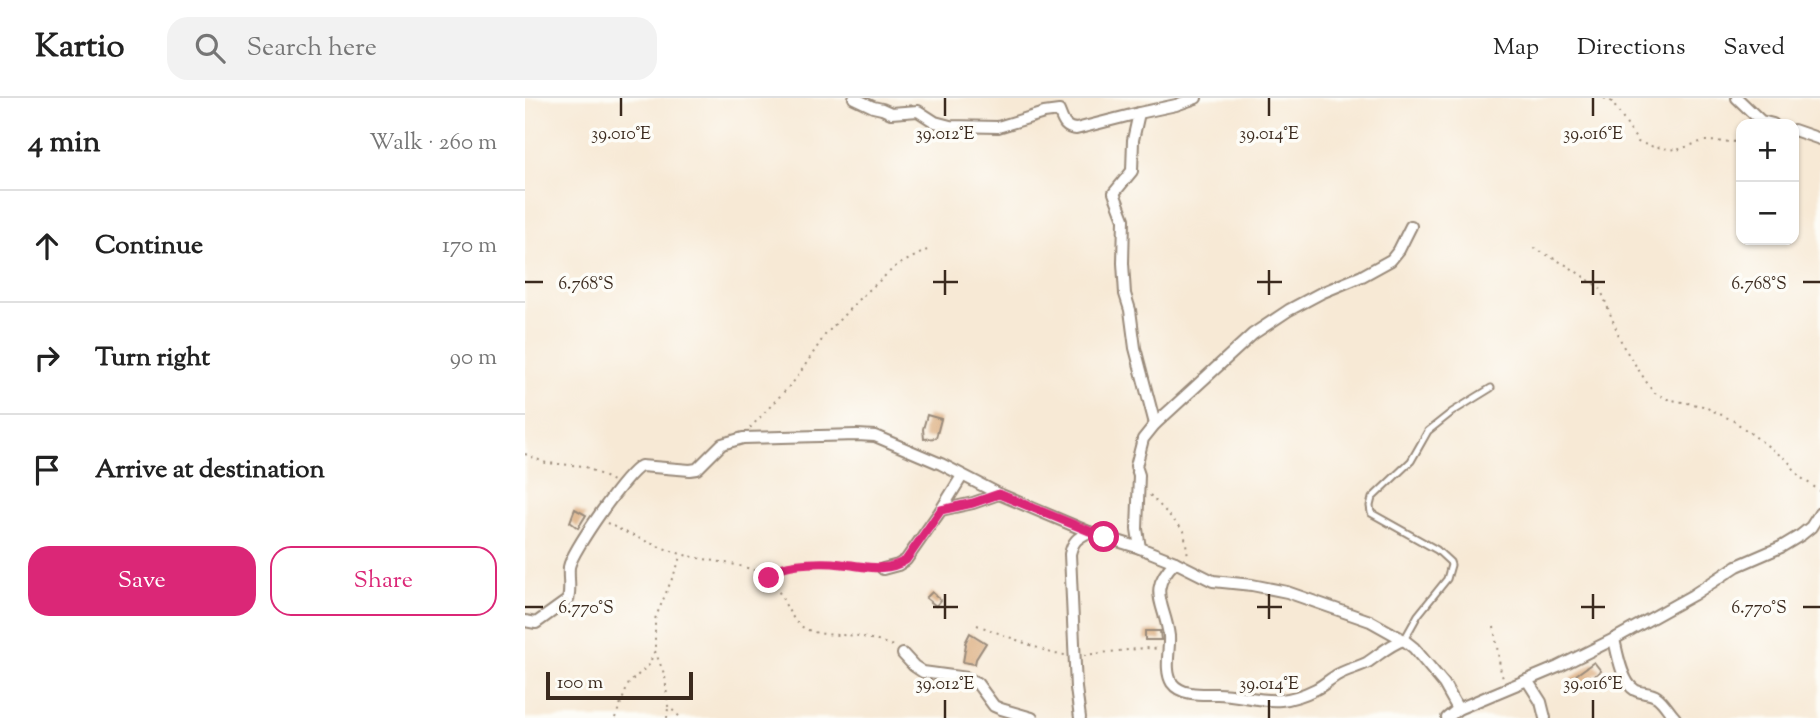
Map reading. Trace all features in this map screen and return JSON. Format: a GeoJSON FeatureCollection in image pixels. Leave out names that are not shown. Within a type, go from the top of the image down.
{"type":"FeatureCollection","features":[{"type":"Feature","properties":{"kind":"street"},"geometry":{"type":"LineString","coordinates":[[854,98],[891,113],[918,111],[935,122],[950,126],[999,127],[1059,111],[1069,129],[1196,98]]}},
{"type":"Feature","properties":{"kind":"street"},"geometry":{"type":"LineString","coordinates":[[1737,98],[1759,119]]}},
{"type":"Feature","properties":{"kind":"street"},"geometry":{"type":"LineString","coordinates":[[1139,113],[1133,140],[1132,171],[1114,192],[1124,219],[1125,294],[1135,348],[1155,424]]}},
{"type":"Feature","properties":{"kind":"street"},"geometry":{"type":"LineString","coordinates":[[1799,132],[1820,139]]}},
{"type":"Feature","properties":{"kind":"street"},"geometry":{"type":"LineString","coordinates":[[1140,548],[1137,529],[1139,475],[1136,466],[1143,439],[1155,424],[1253,334],[1289,310],[1391,260],[1412,226]]}},
{"type":"Feature","properties":{"kind":"street"},"geometry":{"type":"LineString","coordinates":[[525,621],[536,623],[568,600],[569,566],[575,553],[620,485],[635,468],[697,469],[722,444],[743,438],[875,436],[941,464],[999,494],[1089,532],[1175,562],[1213,581],[1287,592],[1370,621],[1414,648],[1444,684],[1455,714],[1614,639],[1737,566],[1791,541],[1815,526],[1820,513]]}},
{"type":"Feature","properties":{"kind":"street"},"geometry":{"type":"LineString","coordinates":[[883,569],[906,560],[962,476]]}},
{"type":"Feature","properties":{"kind":"street"},"geometry":{"type":"LineString","coordinates":[[941,510],[999,494]]}},
{"type":"Feature","properties":{"kind":"street"},"geometry":{"type":"LineString","coordinates":[[1080,718],[1076,688],[1070,554],[1075,539],[1089,532]]}},
{"type":"Feature","properties":{"kind":"street"},"geometry":{"type":"LineString","coordinates":[[1175,562],[1166,570],[1158,595],[1169,636],[1170,676],[1173,685],[1182,690],[1283,700],[1316,689],[1340,673],[1366,663],[1396,642],[1404,640]]}},
{"type":"Feature","properties":{"kind":"street"},"geometry":{"type":"LineString","coordinates":[[1614,639],[1628,684],[1636,691],[1651,693],[1658,698],[1675,718]]}},
{"type":"Feature","properties":{"kind":"street"},"geometry":{"type":"LineString","coordinates":[[903,654],[923,672],[967,678],[977,683],[994,706],[1032,718]]}},
{"type":"Feature","properties":{"kind":"street"},"geometry":{"type":"LineString","coordinates":[[1527,680],[1541,702],[1545,718]]}},
{"type":"Feature","properties":{"kind":"lane"},"geometry":{"type":"LineString","coordinates":[[1404,640],[1418,615],[1447,579],[1451,565],[1437,550],[1371,513],[1370,506],[1373,498],[1411,461],[1428,431],[1452,412],[1491,388]]}},
{"type":"Feature","properties":{"kind":"path"},"geometry":{"type":"LineString","coordinates":[[1604,98],[1612,102],[1638,142],[1650,146],[1677,150],[1703,141],[1736,142]]}},
{"type":"Feature","properties":{"kind":"path"},"geometry":{"type":"LineString","coordinates":[[1534,248],[1568,266],[1600,288],[1623,345],[1653,392],[1667,399],[1703,406],[1734,421],[1788,461],[1800,477],[1820,491]]}},
{"type":"Feature","properties":{"kind":"path"},"geometry":{"type":"LineString","coordinates":[[743,438],[757,419],[796,379],[825,335],[859,299],[897,266],[927,250]]}},
{"type":"Feature","properties":{"kind":"path"},"geometry":{"type":"LineString","coordinates":[[525,454],[546,463],[584,466],[620,485]]}},
{"type":"Feature","properties":{"kind":"path"},"geometry":{"type":"LineString","coordinates":[[1147,492],[1184,531],[1192,570]]}},
{"type":"Feature","properties":{"kind":"path"},"geometry":{"type":"LineString","coordinates":[[598,518],[630,535],[683,554],[760,572],[776,586],[796,622],[804,628],[821,633],[860,636],[896,647],[903,654]]}},
{"type":"Feature","properties":{"kind":"path"},"geometry":{"type":"LineString","coordinates":[[615,718],[629,684],[649,665],[655,650],[655,619],[683,554]]}},
{"type":"Feature","properties":{"kind":"path"},"geometry":{"type":"LineString","coordinates":[[769,578],[776,570],[795,565],[839,563],[883,569]]}},
{"type":"Feature","properties":{"kind":"path"},"geometry":{"type":"LineString","coordinates":[[977,625],[1054,654],[1075,657],[1145,648],[1168,650]]}},
{"type":"Feature","properties":{"kind":"path"},"geometry":{"type":"LineString","coordinates":[[1494,627],[1501,673],[1508,687]]}},
{"type":"Feature","properties":{"kind":"path"},"geometry":{"type":"LineString","coordinates":[[655,650],[666,676],[667,718]]}},
{"type":"Feature","properties":{"kind":"path"},"geometry":{"type":"LineString","coordinates":[[668,706],[681,718]]}},
{"type":"Feature","properties":{"kind":"building"},"geometry":{"type":"Polygon","coordinates":[[[927,415],[941,419],[936,438],[924,439],[923,429],[927,415]]]}},
{"type":"Feature","properties":{"kind":"building"},"geometry":{"type":"Polygon","coordinates":[[[575,509],[586,515],[578,528],[570,522],[575,509]]]}},
{"type":"Feature","properties":{"kind":"building"},"geometry":{"type":"Polygon","coordinates":[[[932,592],[941,600],[936,606],[926,598],[932,592]]]}},
{"type":"Feature","properties":{"kind":"building"},"geometry":{"type":"Polygon","coordinates":[[[1145,631],[1160,631],[1161,640],[1145,640],[1145,631]]]}},
{"type":"Feature","properties":{"kind":"building"},"geometry":{"type":"Polygon","coordinates":[[[970,633],[986,643],[975,664],[963,662],[965,643],[970,633]]]}},
{"type":"Feature","properties":{"kind":"building"},"geometry":{"type":"Polygon","coordinates":[[[1594,662],[1601,671],[1576,689],[1569,680],[1594,662]]]}},
{"type":"Feature","properties":{"kind":"route"},"geometry":{"type":"LineString","coordinates":[[769,578],[776,570],[795,565],[839,563],[883,569],[898,565],[906,560],[941,510],[999,494],[1104,537]]}}]}
